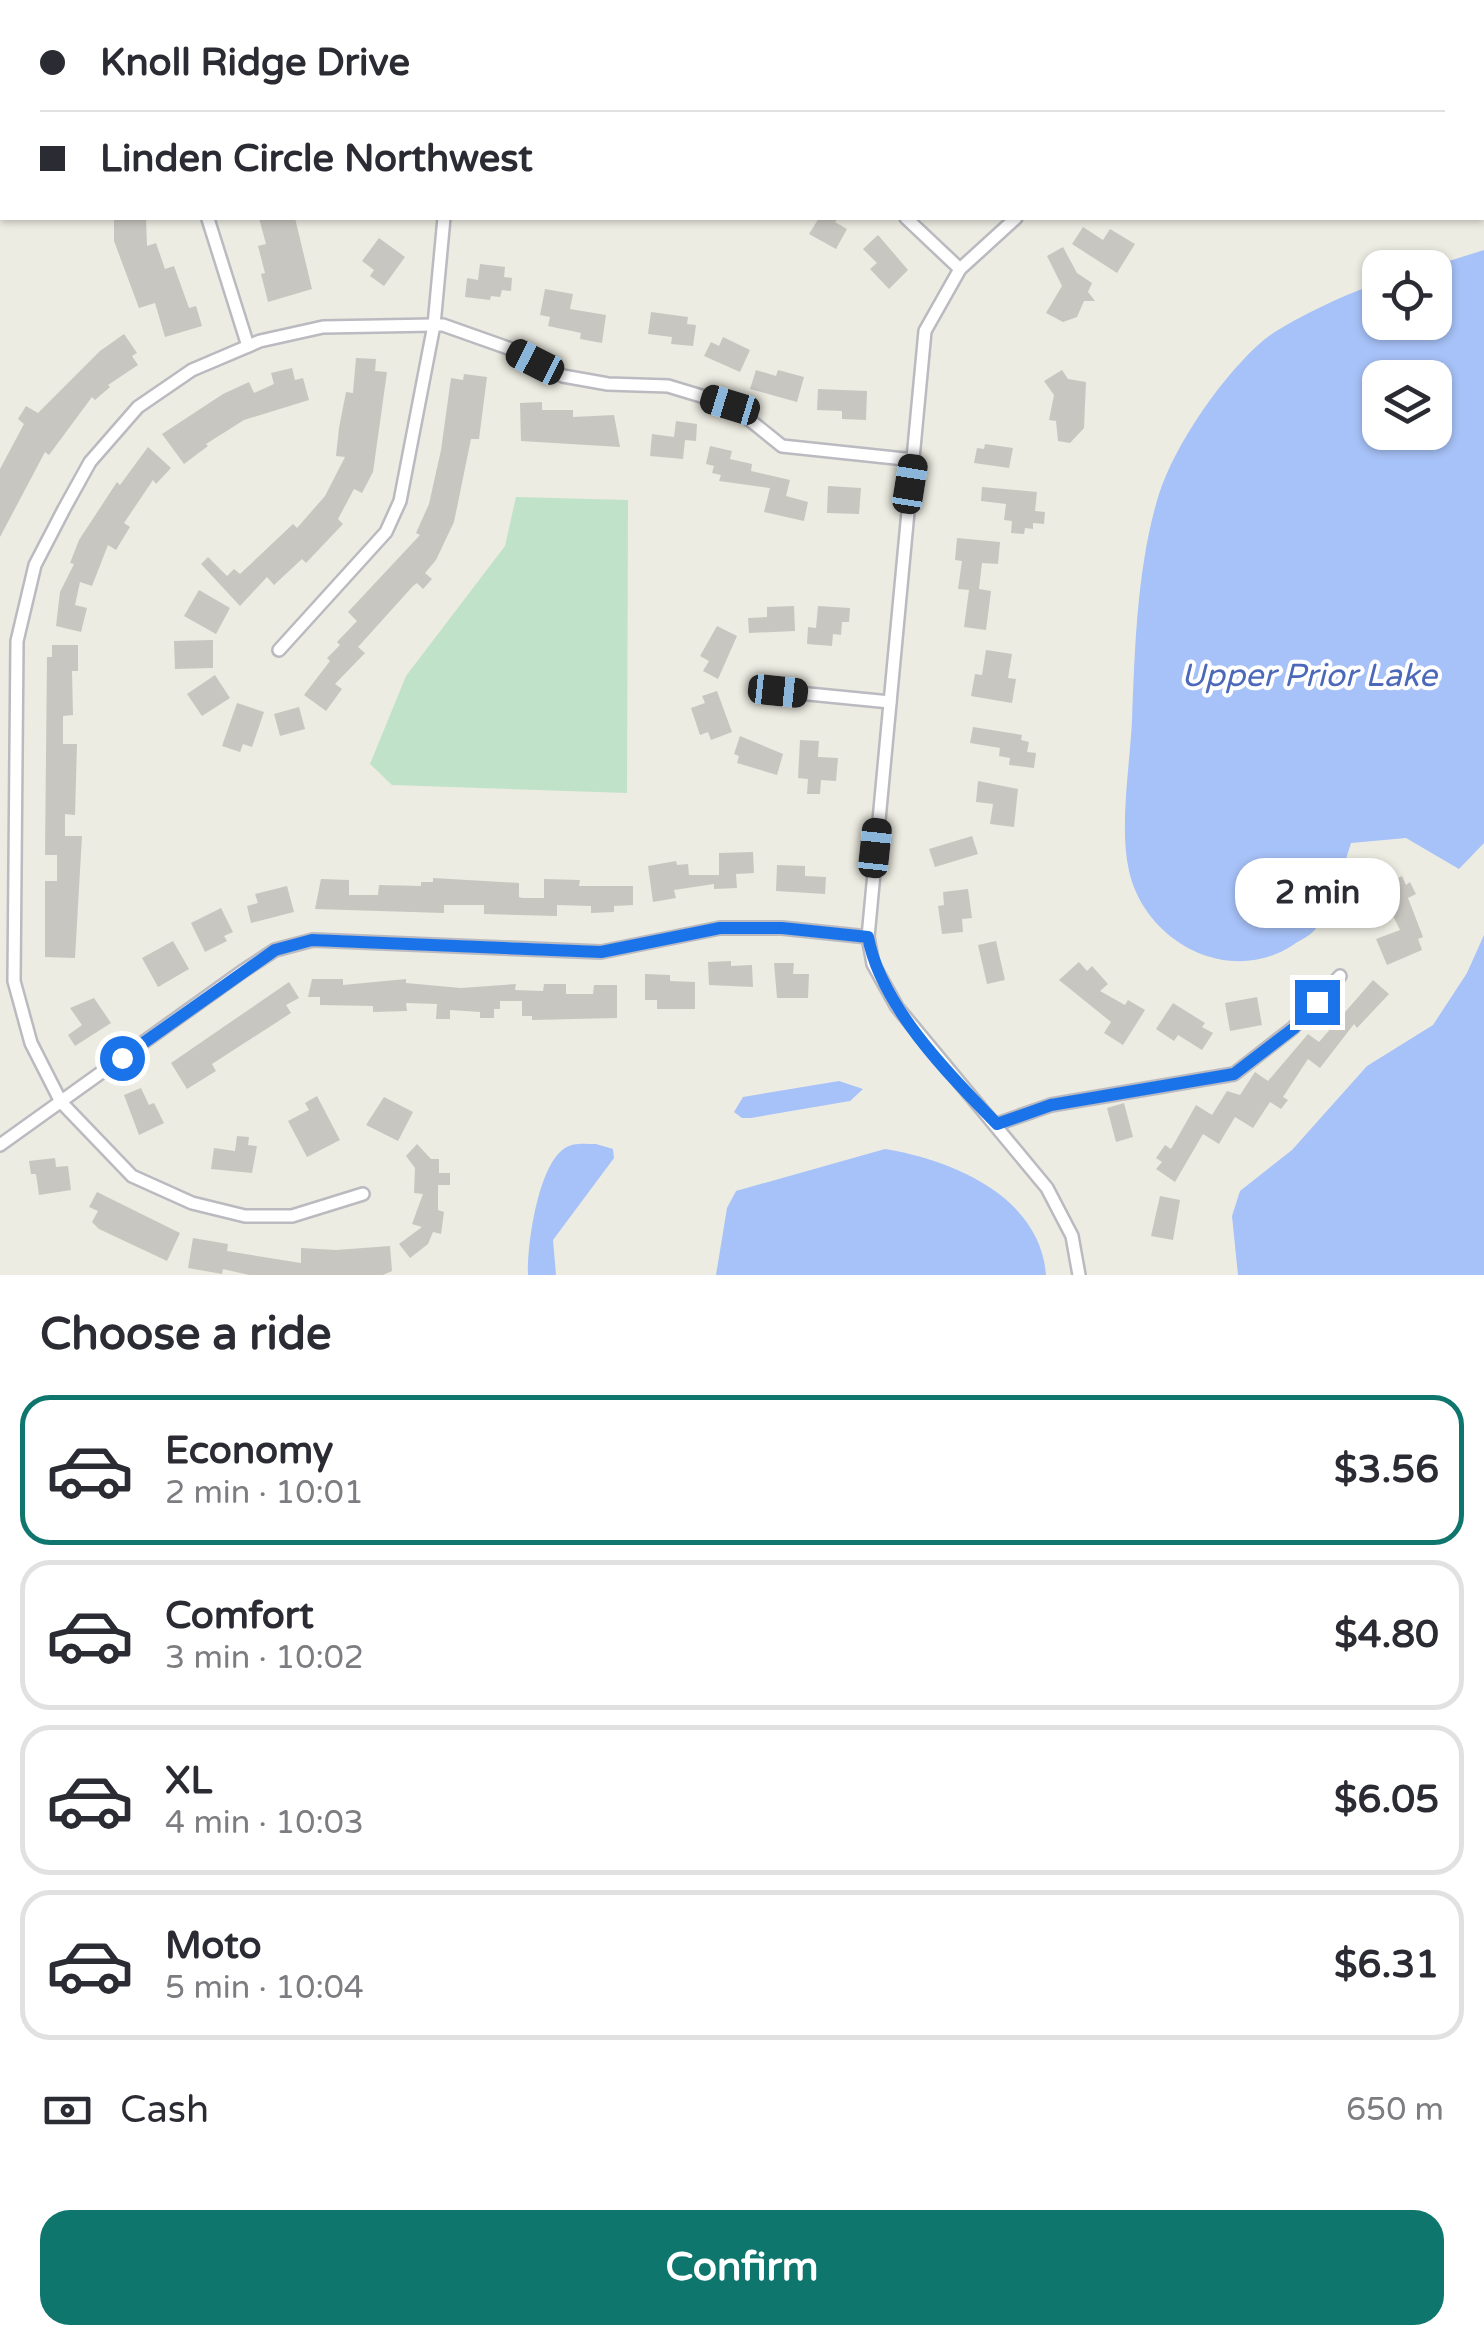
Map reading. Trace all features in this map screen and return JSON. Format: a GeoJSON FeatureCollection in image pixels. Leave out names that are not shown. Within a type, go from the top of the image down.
{"type":"FeatureCollection","features":[{"type":"Feature","properties":{"kind":"street"},"geometry":{"type":"LineString","coordinates":[[208,220],[248,346]]}},
{"type":"Feature","properties":{"kind":"street"},"geometry":{"type":"LineString","coordinates":[[278,650],[386,532],[400,502],[434,324],[444,220]]}},
{"type":"Feature","properties":{"kind":"street"},"geometry":{"type":"LineString","coordinates":[[908,220],[960,270]]}},
{"type":"Feature","properties":{"kind":"street"},"geometry":{"type":"LineString","coordinates":[[1014,220],[960,270],[925,331],[868,937],[873,964],[897,1007],[1047,1188],[1072,1236],[1079,1275]]}},
{"type":"Feature","properties":{"kind":"street"},"geometry":{"type":"LineString","coordinates":[[363,1194],[292,1216],[245,1216],[192,1203],[132,1176],[61,1102],[31,1044],[14,981],[17,641],[35,566],[90,462],[138,407],[192,370],[248,346],[322,327],[434,324],[444,324],[508,348],[563,376],[608,384],[668,386],[730,405],[782,446],[914,460]]}},
{"type":"Feature","properties":{"kind":"street"},"geometry":{"type":"LineString","coordinates":[[778,691],[890,702]]}},
{"type":"Feature","properties":{"kind":"street"},"geometry":{"type":"LineString","coordinates":[[0,1145],[243,971],[275,950],[312,940],[601,952],[720,928],[782,928],[868,937]]}},
{"type":"Feature","properties":{"kind":"street"},"geometry":{"type":"LineString","coordinates":[[997,1124],[1051,1105],[1234,1074],[1294,1028],[1340,976]]}},
{"type":"Feature","properties":{"kind":"green space"},"geometry":{"type":"Polygon","coordinates":[[[516,497],[628,500],[627,793],[392,785],[370,764],[406,676],[505,546],[516,497]]]}},
{"type":"Feature","properties":{"kind":"water","name":"Upper Prior Lake"},"geometry":{"type":"Polygon","coordinates":[[[1484,250],[1484,843],[1459,869],[1406,838],[1351,843],[1323,918],[1312,932],[1268,957],[1243,961],[1217,959],[1171,937],[1152,918],[1138,896],[1126,854],[1138,606],[1146,549],[1166,474],[1203,410],[1233,371],[1265,339],[1362,290],[1362,340],[1452,340],[1452,260],[1484,250]]]}},
{"type":"Feature","properties":{"kind":"water"},"geometry":{"type":"Polygon","coordinates":[[[1484,935],[1484,1275],[1238,1275],[1232,1216],[1240,1191],[1292,1150],[1367,1066],[1433,1025],[1467,973],[1484,935]]]}},
{"type":"Feature","properties":{"kind":"water"},"geometry":{"type":"Polygon","coordinates":[[[839,1081],[863,1089],[850,1101],[751,1118],[734,1112],[743,1097],[839,1081]]]}},
{"type":"Feature","properties":{"kind":"water"},"geometry":{"type":"Polygon","coordinates":[[[596,1144],[613,1149],[614,1158],[553,1240],[556,1275],[528,1275],[532,1226],[548,1171],[565,1148],[596,1144]]]}},
{"type":"Feature","properties":{"kind":"water"},"geometry":{"type":"Polygon","coordinates":[[[885,1149],[964,1173],[1010,1203],[1028,1224],[1040,1247],[1046,1275],[716,1275],[727,1208],[736,1191],[885,1149]]]}},
{"type":"Feature","properties":{"kind":"building"},"geometry":{"type":"Polygon","coordinates":[[[114,220],[146,220],[147,246],[156,243],[165,269],[174,266],[189,308],[196,306],[202,326],[165,337],[155,303],[139,308],[114,241],[114,220]]]}},
{"type":"Feature","properties":{"kind":"building"},"geometry":{"type":"Polygon","coordinates":[[[260,220],[295,220],[312,289],[268,302],[258,246],[266,244],[260,220]]]}},
{"type":"Feature","properties":{"kind":"building"},"geometry":{"type":"Polygon","coordinates":[[[818,220],[836,220],[847,229],[836,249],[809,234],[818,220]]]}},
{"type":"Feature","properties":{"kind":"building"},"geometry":{"type":"Polygon","coordinates":[[[1083,227],[1103,240],[1110,229],[1135,244],[1117,273],[1072,244],[1083,227]]]}},
{"type":"Feature","properties":{"kind":"building"},"geometry":{"type":"Polygon","coordinates":[[[878,235],[908,270],[889,289],[870,269],[877,263],[863,249],[878,235]]]}},
{"type":"Feature","properties":{"kind":"building"},"geometry":{"type":"Polygon","coordinates":[[[379,238],[405,257],[384,286],[370,276],[374,270],[362,261],[379,238]]]}},
{"type":"Feature","properties":{"kind":"building"},"geometry":{"type":"Polygon","coordinates":[[[1063,247],[1077,273],[1092,283],[1088,292],[1095,301],[1084,301],[1077,317],[1063,322],[1046,313],[1062,286],[1047,256],[1063,247]]]}},
{"type":"Feature","properties":{"kind":"building"},"geometry":{"type":"Polygon","coordinates":[[[480,264],[505,267],[504,277],[512,278],[511,291],[502,290],[500,297],[491,296],[490,300],[465,297],[467,278],[478,280],[480,264]]]}},
{"type":"Feature","properties":{"kind":"building"},"geometry":{"type":"Polygon","coordinates":[[[545,289],[573,294],[570,309],[606,315],[602,343],[580,339],[581,333],[548,326],[550,317],[540,315],[545,289]]]}},
{"type":"Feature","properties":{"kind":"building"},"geometry":{"type":"Polygon","coordinates":[[[651,312],[688,317],[687,324],[696,325],[693,346],[671,344],[672,337],[648,334],[651,312]]]}},
{"type":"Feature","properties":{"kind":"building"},"geometry":{"type":"Polygon","coordinates":[[[124,334],[137,353],[132,356],[138,365],[108,385],[95,400],[92,397],[49,455],[45,452],[0,537],[0,469],[24,424],[18,419],[26,406],[38,413],[100,351],[124,334]]]}},
{"type":"Feature","properties":{"kind":"building"},"geometry":{"type":"Polygon","coordinates":[[[723,337],[750,350],[740,372],[704,356],[711,342],[719,346],[723,337]]]}},
{"type":"Feature","properties":{"kind":"building"},"geometry":{"type":"Polygon","coordinates":[[[356,358],[376,359],[375,371],[387,372],[373,472],[362,493],[354,489],[338,519],[343,524],[306,563],[302,559],[274,585],[267,577],[240,606],[201,564],[208,557],[227,576],[234,569],[240,574],[293,524],[297,528],[325,496],[345,457],[336,456],[339,428],[346,392],[353,393],[356,358]]]}},
{"type":"Feature","properties":{"kind":"building"},"geometry":{"type":"Polygon","coordinates":[[[292,368],[295,380],[303,378],[309,400],[244,420],[206,444],[184,464],[162,434],[223,394],[249,382],[254,393],[274,384],[271,373],[292,368]]]}},
{"type":"Feature","properties":{"kind":"building"},"geometry":{"type":"Polygon","coordinates":[[[756,370],[776,376],[778,370],[804,377],[797,402],[750,389],[756,370]]]}},
{"type":"Feature","properties":{"kind":"building"},"geometry":{"type":"Polygon","coordinates":[[[1062,370],[1068,379],[1086,382],[1084,428],[1070,443],[1058,441],[1056,421],[1049,420],[1054,395],[1044,381],[1062,370]]]}},
{"type":"Feature","properties":{"kind":"building"},"geometry":{"type":"Polygon","coordinates":[[[464,374],[487,377],[479,439],[471,439],[454,522],[436,560],[425,573],[432,579],[423,589],[417,583],[413,586],[358,647],[365,653],[335,684],[342,689],[326,711],[304,695],[340,645],[337,642],[357,621],[348,612],[420,535],[416,533],[429,504],[451,378],[463,380],[464,374]]]}},
{"type":"Feature","properties":{"kind":"building"},"geometry":{"type":"Polygon","coordinates":[[[818,389],[867,391],[866,420],[842,419],[842,411],[817,410],[818,389]]]}},
{"type":"Feature","properties":{"kind":"building"},"geometry":{"type":"Polygon","coordinates":[[[542,402],[542,410],[573,410],[573,417],[614,415],[620,447],[521,441],[520,403],[542,402]]]}},
{"type":"Feature","properties":{"kind":"building"},"geometry":{"type":"Polygon","coordinates":[[[676,421],[697,424],[696,441],[685,440],[683,459],[650,456],[652,434],[674,437],[676,421]]]}},
{"type":"Feature","properties":{"kind":"building"},"geometry":{"type":"Polygon","coordinates":[[[985,444],[1013,448],[1009,468],[974,463],[977,448],[984,449],[985,444]]]}},
{"type":"Feature","properties":{"kind":"building"},"geometry":{"type":"Polygon","coordinates":[[[710,446],[732,451],[730,459],[752,464],[751,471],[790,480],[786,496],[808,502],[804,521],[764,512],[770,488],[719,481],[721,475],[712,473],[714,466],[706,464],[710,446]]]}},
{"type":"Feature","properties":{"kind":"building"},"geometry":{"type":"Polygon","coordinates":[[[148,447],[171,468],[156,484],[153,480],[124,523],[130,527],[116,550],[108,545],[92,586],[80,582],[75,605],[87,608],[81,632],[56,626],[60,592],[74,564],[70,563],[79,540],[117,482],[120,485],[148,447]]]}},
{"type":"Feature","properties":{"kind":"building"},"geometry":{"type":"Polygon","coordinates":[[[828,486],[861,488],[859,514],[827,513],[828,486]]]}},
{"type":"Feature","properties":{"kind":"building"},"geometry":{"type":"Polygon","coordinates":[[[982,487],[1037,492],[1035,511],[1045,512],[1044,524],[1033,523],[1033,529],[1025,528],[1024,534],[1011,533],[1012,521],[1004,520],[1006,504],[981,501],[982,487]]]}},
{"type":"Feature","properties":{"kind":"building"},"geometry":{"type":"Polygon","coordinates":[[[957,538],[1000,542],[998,564],[982,563],[979,589],[991,591],[986,630],[964,627],[969,590],[958,589],[962,561],[955,560],[957,538]]]}},
{"type":"Feature","properties":{"kind":"building"},"geometry":{"type":"Polygon","coordinates":[[[199,590],[230,608],[216,634],[184,616],[199,590]]]}},
{"type":"Feature","properties":{"kind":"building"},"geometry":{"type":"Polygon","coordinates":[[[794,606],[795,631],[749,633],[748,618],[767,617],[767,607],[794,606]]]}},
{"type":"Feature","properties":{"kind":"building"},"geometry":{"type":"Polygon","coordinates":[[[818,606],[850,608],[849,622],[842,622],[841,635],[833,634],[832,646],[807,644],[808,627],[816,628],[818,606]]]}},
{"type":"Feature","properties":{"kind":"building"},"geometry":{"type":"Polygon","coordinates":[[[717,626],[737,636],[718,679],[703,671],[709,661],[700,656],[717,626]]]}},
{"type":"Feature","properties":{"kind":"building"},"geometry":{"type":"Polygon","coordinates":[[[213,640],[213,668],[175,669],[174,641],[213,640]]]}},
{"type":"Feature","properties":{"kind":"building"},"geometry":{"type":"Polygon","coordinates":[[[52,645],[78,645],[78,671],[72,671],[73,715],[63,716],[63,744],[77,744],[75,815],[65,814],[65,836],[82,836],[75,958],[45,957],[45,881],[57,881],[57,855],[45,855],[47,657],[52,657],[52,645]]]}},
{"type":"Feature","properties":{"kind":"building"},"geometry":{"type":"Polygon","coordinates":[[[986,650],[1012,654],[1008,678],[1016,679],[1012,703],[971,696],[975,674],[982,675],[986,650]]]}},
{"type":"Feature","properties":{"kind":"building"},"geometry":{"type":"Polygon","coordinates":[[[215,675],[230,698],[202,716],[187,694],[215,675]]]}},
{"type":"Feature","properties":{"kind":"building"},"geometry":{"type":"Polygon","coordinates":[[[717,691],[732,732],[711,740],[708,732],[700,735],[691,708],[705,703],[702,696],[717,691]]]}},
{"type":"Feature","properties":{"kind":"building"},"geometry":{"type":"Polygon","coordinates":[[[237,703],[264,712],[252,747],[243,744],[240,752],[222,746],[237,703]]]}},
{"type":"Feature","properties":{"kind":"building"},"geometry":{"type":"Polygon","coordinates":[[[299,707],[305,729],[280,736],[274,714],[299,707]]]}},
{"type":"Feature","properties":{"kind":"building"},"geometry":{"type":"Polygon","coordinates":[[[973,727],[1022,735],[1021,740],[1029,742],[1027,752],[1036,753],[1034,768],[1009,765],[1010,758],[999,756],[1000,748],[970,743],[973,727]]]}},
{"type":"Feature","properties":{"kind":"building"},"geometry":{"type":"Polygon","coordinates":[[[740,736],[783,754],[777,775],[737,763],[739,756],[734,754],[740,736]]]}},
{"type":"Feature","properties":{"kind":"building"},"geometry":{"type":"Polygon","coordinates":[[[800,740],[819,741],[818,757],[838,758],[836,781],[821,780],[820,794],[807,794],[808,779],[798,778],[800,740]]]}},
{"type":"Feature","properties":{"kind":"building"},"geometry":{"type":"Polygon","coordinates":[[[978,781],[1018,789],[1014,827],[990,824],[993,804],[976,802],[978,781]]]}},
{"type":"Feature","properties":{"kind":"building"},"geometry":{"type":"Polygon","coordinates":[[[972,836],[978,854],[935,867],[929,849],[972,836]]]}},
{"type":"Feature","properties":{"kind":"building"},"geometry":{"type":"Polygon","coordinates":[[[753,852],[754,873],[736,874],[737,888],[714,889],[714,884],[674,890],[676,898],[653,902],[648,866],[676,861],[677,865],[688,864],[689,875],[719,875],[719,853],[753,852]]]}},
{"type":"Feature","properties":{"kind":"building"},"geometry":{"type":"Polygon","coordinates":[[[777,865],[805,866],[805,876],[826,877],[825,894],[776,891],[777,865]]]}},
{"type":"Feature","properties":{"kind":"building"},"geometry":{"type":"Polygon","coordinates":[[[1390,872],[1394,880],[1402,876],[1406,885],[1410,882],[1416,894],[1408,898],[1423,937],[1418,939],[1422,950],[1387,965],[1376,939],[1400,930],[1390,910],[1378,916],[1369,897],[1384,891],[1378,878],[1390,872]]]}},
{"type":"Feature","properties":{"kind":"building"},"geometry":{"type":"Polygon","coordinates":[[[433,878],[519,883],[522,898],[544,898],[544,879],[580,880],[579,886],[633,886],[633,905],[614,906],[614,912],[591,913],[591,906],[557,905],[557,916],[484,914],[484,905],[444,905],[444,913],[315,909],[321,879],[349,880],[349,895],[378,895],[379,885],[421,886],[421,882],[433,882],[433,878]]]}},
{"type":"Feature","properties":{"kind":"building"},"geometry":{"type":"Polygon","coordinates":[[[287,886],[294,912],[251,923],[247,906],[258,903],[255,894],[287,886]]]}},
{"type":"Feature","properties":{"kind":"building"},"geometry":{"type":"Polygon","coordinates":[[[968,889],[972,918],[962,919],[963,932],[942,934],[938,906],[944,905],[943,892],[968,889]]]}},
{"type":"Feature","properties":{"kind":"building"},"geometry":{"type":"Polygon","coordinates":[[[221,908],[233,932],[224,936],[227,941],[205,952],[191,923],[221,908]]]}},
{"type":"Feature","properties":{"kind":"building"},"geometry":{"type":"Polygon","coordinates":[[[173,941],[189,969],[158,987],[142,958],[173,941]]]}},
{"type":"Feature","properties":{"kind":"building"},"geometry":{"type":"Polygon","coordinates":[[[996,941],[1005,980],[987,984],[978,945],[996,941]]]}},
{"type":"Feature","properties":{"kind":"building"},"geometry":{"type":"Polygon","coordinates":[[[731,961],[731,966],[752,965],[753,987],[709,985],[708,962],[731,961]]]}},
{"type":"Feature","properties":{"kind":"building"},"geometry":{"type":"Polygon","coordinates":[[[1079,962],[1087,971],[1092,966],[1108,984],[1100,991],[1125,1005],[1128,1000],[1145,1010],[1123,1045],[1104,1033],[1111,1022],[1059,980],[1079,962]]]}},
{"type":"Feature","properties":{"kind":"building"},"geometry":{"type":"Polygon","coordinates":[[[774,963],[794,963],[793,974],[809,974],[808,998],[777,998],[774,963]]]}},
{"type":"Feature","properties":{"kind":"building"},"geometry":{"type":"Polygon","coordinates":[[[645,974],[695,982],[695,1009],[657,1009],[657,1000],[645,1000],[645,974]]]}},
{"type":"Feature","properties":{"kind":"building"},"geometry":{"type":"Polygon","coordinates":[[[312,979],[343,979],[343,985],[406,979],[406,983],[461,988],[516,984],[515,990],[543,991],[544,984],[566,984],[566,994],[593,994],[594,985],[617,985],[617,1018],[532,1020],[532,1016],[522,1016],[522,1001],[500,1001],[494,1018],[480,1018],[480,1012],[450,1010],[450,1019],[436,1019],[437,1004],[406,1003],[407,1011],[373,1012],[373,1006],[320,1005],[320,997],[308,997],[312,979]]]}},
{"type":"Feature","properties":{"kind":"building"},"geometry":{"type":"Polygon","coordinates":[[[1373,980],[1389,994],[1357,1028],[1354,1024],[1320,1068],[1308,1059],[1283,1097],[1288,1100],[1281,1109],[1270,1102],[1253,1128],[1235,1117],[1219,1144],[1203,1134],[1175,1182],[1156,1169],[1162,1162],[1156,1158],[1165,1145],[1171,1149],[1196,1105],[1212,1115],[1227,1091],[1240,1095],[1255,1072],[1268,1081],[1308,1034],[1319,1042],[1373,980]]]}},
{"type":"Feature","properties":{"kind":"building"},"geometry":{"type":"Polygon","coordinates":[[[289,982],[299,998],[286,1005],[291,1013],[212,1064],[216,1071],[187,1089],[171,1063],[289,982]]]}},
{"type":"Feature","properties":{"kind":"building"},"geometry":{"type":"Polygon","coordinates":[[[1257,997],[1262,1025],[1230,1031],[1225,1003],[1257,997]]]}},
{"type":"Feature","properties":{"kind":"building"},"geometry":{"type":"Polygon","coordinates":[[[94,998],[111,1023],[75,1046],[68,1035],[82,1025],[70,1008],[94,998]]]}},
{"type":"Feature","properties":{"kind":"building"},"geometry":{"type":"Polygon","coordinates":[[[1173,1003],[1205,1023],[1202,1027],[1213,1033],[1202,1050],[1178,1035],[1174,1041],[1156,1029],[1173,1003]]]}},
{"type":"Feature","properties":{"kind":"building"},"geometry":{"type":"Polygon","coordinates":[[[141,1088],[164,1123],[139,1135],[124,1095],[141,1088]]]}},
{"type":"Feature","properties":{"kind":"building"},"geometry":{"type":"Polygon","coordinates":[[[317,1096],[340,1140],[307,1157],[288,1121],[309,1110],[305,1103],[317,1096]]]}},
{"type":"Feature","properties":{"kind":"building"},"geometry":{"type":"Polygon","coordinates":[[[384,1097],[413,1112],[398,1141],[366,1125],[384,1097]]]}},
{"type":"Feature","properties":{"kind":"building"},"geometry":{"type":"Polygon","coordinates":[[[1124,1103],[1133,1137],[1116,1142],[1107,1108],[1124,1103]]]}},
{"type":"Feature","properties":{"kind":"building"},"geometry":{"type":"Polygon","coordinates":[[[237,1136],[249,1137],[248,1145],[257,1146],[252,1173],[211,1169],[214,1148],[235,1151],[237,1136]]]}},
{"type":"Feature","properties":{"kind":"building"},"geometry":{"type":"Polygon","coordinates":[[[417,1144],[431,1159],[439,1159],[439,1173],[450,1173],[450,1185],[438,1185],[438,1210],[444,1212],[441,1234],[433,1232],[428,1244],[410,1258],[399,1244],[422,1227],[412,1224],[423,1194],[414,1193],[415,1168],[406,1156],[417,1144]]]}},
{"type":"Feature","properties":{"kind":"building"},"geometry":{"type":"Polygon","coordinates":[[[55,1158],[56,1167],[68,1166],[71,1190],[39,1195],[36,1174],[31,1174],[29,1161],[55,1158]]]}},
{"type":"Feature","properties":{"kind":"building"},"geometry":{"type":"Polygon","coordinates":[[[97,1192],[180,1233],[167,1261],[99,1229],[92,1222],[98,1211],[89,1207],[97,1192]]]}},
{"type":"Feature","properties":{"kind":"building"},"geometry":{"type":"Polygon","coordinates":[[[1160,1196],[1180,1200],[1173,1240],[1151,1236],[1160,1196]]]}},
{"type":"Feature","properties":{"kind":"building"},"geometry":{"type":"Polygon","coordinates":[[[193,1238],[228,1244],[227,1251],[301,1263],[301,1248],[390,1246],[392,1271],[383,1275],[249,1275],[223,1269],[222,1274],[188,1268],[193,1238]]]}},
{"type":"Feature","properties":{"kind":"route"},"geometry":{"type":"LineString","coordinates":[[122,1058],[275,950],[312,940],[601,952],[720,928],[782,928],[868,937],[873,964],[897,1007],[997,1124],[1051,1105],[1234,1074],[1294,1028],[1317,1002]]}}]}
